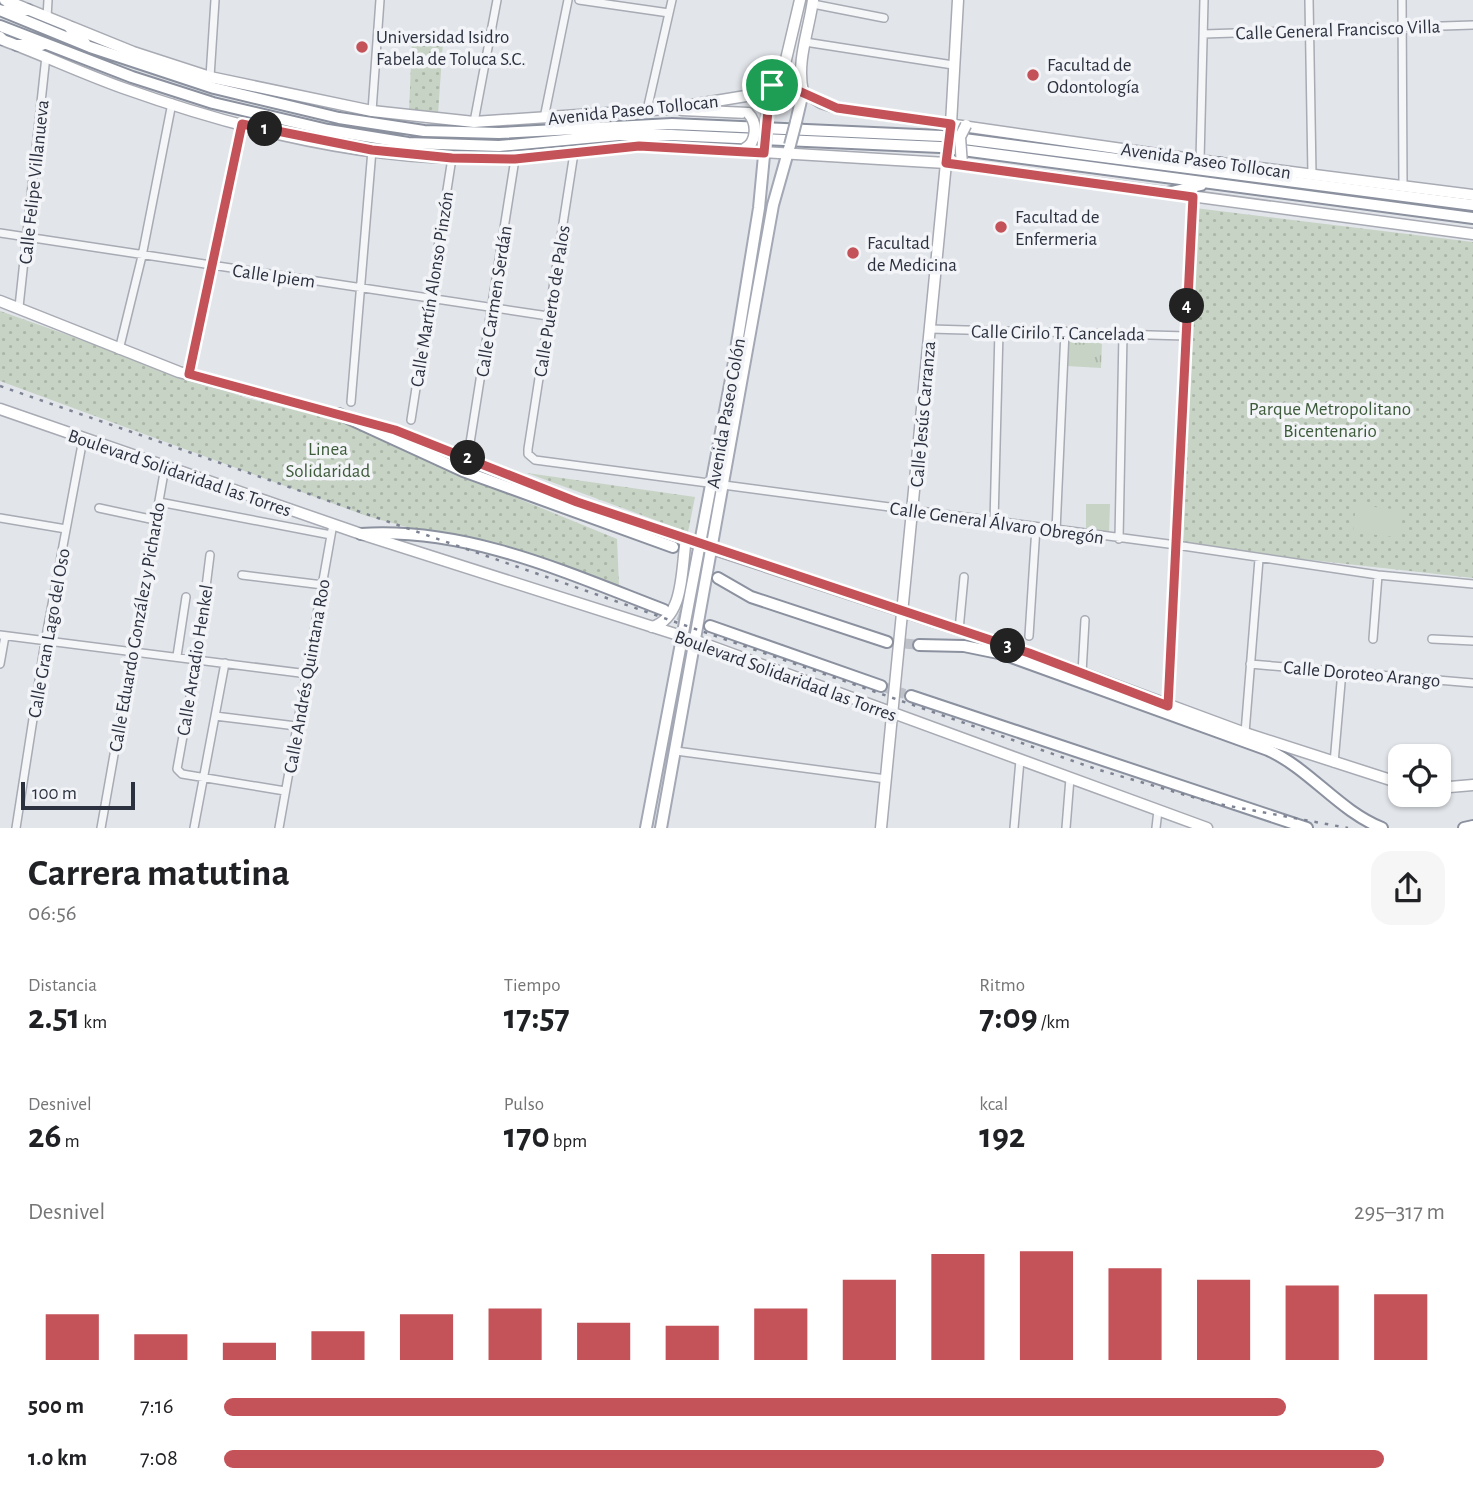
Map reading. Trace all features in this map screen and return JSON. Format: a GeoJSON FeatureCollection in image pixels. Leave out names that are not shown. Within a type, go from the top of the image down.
{"type":"FeatureCollection","features":[{"type":"Feature","properties":{"kind":"main road","name":"Avenida Paseo Tollocan"},"geometry":{"type":"LineString","coordinates":[[5,0],[70,28],[210,77],[372,111],[474,122],[544,118],[667,109],[745,98],[772,85],[788,84],[821,103],[837,108],[1312,175],[1473,205]]}},
{"type":"Feature","properties":{"kind":"main road","name":"Avenida Paseo Colón"},"geometry":{"type":"LineString","coordinates":[[737,375],[772,85],[786,64],[800,0]]}},
{"type":"Feature","properties":{"kind":"main road","name":"Calle Jesús Carranza"},"geometry":{"type":"LineString","coordinates":[[881,828],[951,124],[958,0]]}},
{"type":"Feature","properties":{"kind":"main road","name":"Avenida Paseo Colón"},"geometry":{"type":"LineString","coordinates":[[661,828],[694,640],[706,547],[737,375],[773,205],[803,92],[801,62],[813,2]]}},
{"type":"Feature","properties":{"kind":"main road","name":"Avenida Paseo Tollocan"},"geometry":{"type":"LineString","coordinates":[[0,10],[90,47],[256,99],[339,118],[424,131],[499,133],[672,124],[941,136],[1239,176],[1473,195]]}},
{"type":"Feature","properties":{"kind":"main road"},"geometry":{"type":"LineString","coordinates":[[0,10],[28,10]]}},
{"type":"Feature","properties":{"kind":"main road","name":"Avenida Paseo Tollocan"},"geometry":{"type":"LineString","coordinates":[[0,26],[47,50],[172,103],[242,124],[372,150],[452,158],[515,159],[618,147],[788,150],[946,163],[1473,234]]}},
{"type":"Feature","properties":{"kind":"main road"},"geometry":{"type":"LineString","coordinates":[[70,28],[90,47]]}},
{"type":"Feature","properties":{"kind":"main road"},"geometry":{"type":"LineString","coordinates":[[1,38],[17,45],[47,50]]}},
{"type":"Feature","properties":{"kind":"main road","name":"Avenida Paseo Tollocan"},"geometry":{"type":"LineString","coordinates":[[47,50],[213,103],[317,128],[408,143],[499,146],[619,135],[890,144],[985,152],[1473,218]]}},
{"type":"Feature","properties":{"kind":"main road"},"geometry":{"type":"LineString","coordinates":[[659,146],[678,143],[744,149],[751,144],[754,135],[754,122],[748,113],[667,109]]}},
{"type":"Feature","properties":{"kind":"main road"},"geometry":{"type":"LineString","coordinates":[[962,165],[960,137],[966,125]]}},
{"type":"Feature","properties":{"kind":"main road"},"geometry":{"type":"LineString","coordinates":[[1220,163],[1239,176]]}},
{"type":"Feature","properties":{"kind":"main road"},"geometry":{"type":"LineString","coordinates":[[1167,194],[1208,183]]}},
{"type":"Feature","properties":{"kind":"main road"},"geometry":{"type":"LineString","coordinates":[[0,301],[119,350],[189,374],[409,435],[577,502],[959,630],[1245,733],[1388,779]]}},
{"type":"Feature","properties":{"kind":"main road","name":"Boulevard Solidaridad las Torres"},"geometry":{"type":"LineString","coordinates":[[1,412],[361,534],[681,635],[1207,828]]}},
{"type":"Feature","properties":{"kind":"main road"},"geometry":{"type":"LineString","coordinates":[[339,414],[373,427],[463,471],[673,547]]}},
{"type":"Feature","properties":{"kind":"main road","name":"Boulevard Solidaridad las Torres"},"geometry":{"type":"LineString","coordinates":[[361,534],[400,534],[493,547],[664,610]]}},
{"type":"Feature","properties":{"kind":"main road"},"geometry":{"type":"LineString","coordinates":[[652,627],[665,622],[673,611],[686,539]]}},
{"type":"Feature","properties":{"kind":"main road","name":"Avenida Paseo Colón"},"geometry":{"type":"LineString","coordinates":[[646,828],[681,635],[706,547]]}},
{"type":"Feature","properties":{"kind":"main road"},"geometry":{"type":"LineString","coordinates":[[718,578],[751,597],[887,642]]}},
{"type":"Feature","properties":{"kind":"main road"},"geometry":{"type":"LineString","coordinates":[[709,626],[881,687]]}},
{"type":"Feature","properties":{"kind":"main road"},"geometry":{"type":"LineString","coordinates":[[919,645],[964,646],[1003,654],[1268,750],[1291,761],[1360,817],[1382,828]]}},
{"type":"Feature","properties":{"kind":"main road","name":"Boulevard Solidaridad las Torres"},"geometry":{"type":"LineString","coordinates":[[911,696],[1307,828]]}},
{"type":"Feature","properties":{"kind":"main road"},"geometry":{"type":"LineString","coordinates":[[652,785],[668,787]]}},
{"type":"Feature","properties":{"kind":"main road"},"geometry":{"type":"LineString","coordinates":[[1451,787],[1473,785]]}},
{"type":"Feature","properties":{"kind":"main road"},"geometry":{"type":"LineString","coordinates":[[1464,828],[1473,826]]}},
{"type":"Feature","properties":{"kind":"street"},"geometry":{"type":"LineString","coordinates":[[47,18],[48,0]]}},
{"type":"Feature","properties":{"kind":"street"},"geometry":{"type":"LineString","coordinates":[[210,77],[215,0]]}},
{"type":"Feature","properties":{"kind":"street"},"geometry":{"type":"LineString","coordinates":[[372,111],[380,0]]}},
{"type":"Feature","properties":{"kind":"street"},"geometry":{"type":"LineString","coordinates":[[474,122],[497,0]]}},
{"type":"Feature","properties":{"kind":"street"},"geometry":{"type":"LineString","coordinates":[[544,118],[568,0]]}},
{"type":"Feature","properties":{"kind":"street"},"geometry":{"type":"LineString","coordinates":[[579,0],[627,3],[669,13]]}},
{"type":"Feature","properties":{"kind":"street"},"geometry":{"type":"LineString","coordinates":[[647,110],[672,0]]}},
{"type":"Feature","properties":{"kind":"street"},"geometry":{"type":"LineString","coordinates":[[1200,160],[1204,0]]}},
{"type":"Feature","properties":{"kind":"street"},"geometry":{"type":"LineString","coordinates":[[1309,0],[1312,175]]}},
{"type":"Feature","properties":{"kind":"street"},"geometry":{"type":"LineString","coordinates":[[1399,191],[1404,27],[1402,0]]}},
{"type":"Feature","properties":{"kind":"street"},"geometry":{"type":"LineString","coordinates":[[813,2],[884,18]]}},
{"type":"Feature","properties":{"kind":"street","name":"Calle General Francisco Villa"},"geometry":{"type":"LineString","coordinates":[[1204,34],[1473,25]]}},
{"type":"Feature","properties":{"kind":"street"},"geometry":{"type":"LineString","coordinates":[[805,42],[953,65]]}},
{"type":"Feature","properties":{"kind":"street","name":"Calle Felipe Villanueva"},"geometry":{"type":"LineString","coordinates":[[19,307],[47,50]]}},
{"type":"Feature","properties":{"kind":"street"},"geometry":{"type":"LineString","coordinates":[[119,350],[142,256],[172,103]]}},
{"type":"Feature","properties":{"kind":"street"},"geometry":{"type":"LineString","coordinates":[[189,374],[242,124]]}},
{"type":"Feature","properties":{"kind":"street"},"geometry":{"type":"LineString","coordinates":[[351,402],[358,287],[372,150]]}},
{"type":"Feature","properties":{"kind":"street","name":"Calle Puerto de Palos"},"geometry":{"type":"LineString","coordinates":[[528,449],[574,153]]}},
{"type":"Feature","properties":{"kind":"street","name":"Calle Martín Alonso Pinzón"},"geometry":{"type":"LineString","coordinates":[[411,420],[452,158]]}},
{"type":"Feature","properties":{"kind":"street","name":"Calle Carmen Serdán"},"geometry":{"type":"LineString","coordinates":[[470,443],[515,159]]}},
{"type":"Feature","properties":{"kind":"street"},"geometry":{"type":"LineString","coordinates":[[1168,706],[1193,197]]}},
{"type":"Feature","properties":{"kind":"street","name":"Calle Ipiem"},"geometry":{"type":"LineString","coordinates":[[0,233],[548,316]]}},
{"type":"Feature","properties":{"kind":"street","name":"Calle Cirilo T. Cancelada"},"geometry":{"type":"LineString","coordinates":[[930,329],[1186,336]]}},
{"type":"Feature","properties":{"kind":"street"},"geometry":{"type":"LineString","coordinates":[[994,522],[999,331]]}},
{"type":"Feature","properties":{"kind":"street"},"geometry":{"type":"LineString","coordinates":[[1056,531],[1065,331]]}},
{"type":"Feature","properties":{"kind":"street"},"geometry":{"type":"LineString","coordinates":[[1119,539],[1123,334]]}},
{"type":"Feature","properties":{"kind":"street","name":"Calle Gran Lago del Oso"},"geometry":{"type":"LineString","coordinates":[[16,828],[45,642],[83,439]]}},
{"type":"Feature","properties":{"kind":"street","name":"Calle General Álvaro Obregón"},"geometry":{"type":"LineString","coordinates":[[528,449],[531,457],[542,461],[1176,545],[1378,575],[1473,584]]}},
{"type":"Feature","properties":{"kind":"street","name":"Calle Eduardo González y Pichardo"},"geometry":{"type":"LineString","coordinates":[[101,828],[165,467]]}},
{"type":"Feature","properties":{"kind":"street"},"geometry":{"type":"LineString","coordinates":[[159,502],[331,535]]}},
{"type":"Feature","properties":{"kind":"street"},"geometry":{"type":"LineString","coordinates":[[99,508],[155,520]]}},
{"type":"Feature","properties":{"kind":"street"},"geometry":{"type":"LineString","coordinates":[[0,519],[65,529]]}},
{"type":"Feature","properties":{"kind":"street","name":"Calle Andrés Quintana Roo"},"geometry":{"type":"LineString","coordinates":[[279,828],[333,524]]}},
{"type":"Feature","properties":{"kind":"street"},"geometry":{"type":"LineString","coordinates":[[1029,636],[1036,527]]}},
{"type":"Feature","properties":{"kind":"street","name":"Calle Arcadio Henkel"},"geometry":{"type":"LineString","coordinates":[[203,778],[179,772],[177,765],[197,659],[210,555]]}},
{"type":"Feature","properties":{"kind":"street"},"geometry":{"type":"LineString","coordinates":[[1245,733],[1259,559]]}},
{"type":"Feature","properties":{"kind":"street"},"geometry":{"type":"LineString","coordinates":[[242,575],[323,585]]}},
{"type":"Feature","properties":{"kind":"street"},"geometry":{"type":"LineString","coordinates":[[1373,639],[1378,575]]}},
{"type":"Feature","properties":{"kind":"street"},"geometry":{"type":"LineString","coordinates":[[959,630],[964,577]]}},
{"type":"Feature","properties":{"kind":"street"},"geometry":{"type":"LineString","coordinates":[[177,656],[186,597]]}},
{"type":"Feature","properties":{"kind":"street"},"geometry":{"type":"LineString","coordinates":[[1082,673],[1085,620]]}},
{"type":"Feature","properties":{"kind":"street"},"geometry":{"type":"LineString","coordinates":[[0,664],[2,636],[308,674]]}},
{"type":"Feature","properties":{"kind":"street"},"geometry":{"type":"LineString","coordinates":[[1432,639],[1473,641]]}},
{"type":"Feature","properties":{"kind":"street"},"geometry":{"type":"LineString","coordinates":[[194,828],[225,663]]}},
{"type":"Feature","properties":{"kind":"street","name":"Calle Doroteo Arango"},"geometry":{"type":"LineString","coordinates":[[1250,664],[1473,683]]}},
{"type":"Feature","properties":{"kind":"street"},"geometry":{"type":"LineString","coordinates":[[1334,762],[1342,671]]}},
{"type":"Feature","properties":{"kind":"street"},"geometry":{"type":"LineString","coordinates":[[215,716],[296,726]]}},
{"type":"Feature","properties":{"kind":"street"},"geometry":{"type":"LineString","coordinates":[[676,751],[887,779]]}},
{"type":"Feature","properties":{"kind":"street"},"geometry":{"type":"LineString","coordinates":[[1014,828],[1020,760]]}},
{"type":"Feature","properties":{"kind":"street"},"geometry":{"type":"LineString","coordinates":[[203,778],[285,791]]}},
{"type":"Feature","properties":{"kind":"street"},"geometry":{"type":"LineString","coordinates":[[1066,828],[1070,778]]}},
{"type":"Feature","properties":{"kind":"street"},"geometry":{"type":"LineString","coordinates":[[1156,828],[1158,810]]}},
{"type":"Feature","properties":{"kind":"green space"},"geometry":{"type":"Polygon","coordinates":[[[412,40],[443,42],[438,114],[409,112],[412,40]]]}},
{"type":"Feature","properties":{"kind":"green space","name":"Parque Metropolitano Bicentenario"},"geometry":{"type":"Polygon","coordinates":[[[1195,208],[1473,242],[1473,578],[1183,546],[1195,208]]]}},
{"type":"Feature","properties":{"kind":"green space","name":"Linea Solidaridad"},"geometry":{"type":"Polygon","coordinates":[[[0,311],[246,398],[340,421],[424,460],[617,539],[619,586],[367,516],[0,381],[0,311]]]}},
{"type":"Feature","properties":{"kind":"green space"},"geometry":{"type":"Polygon","coordinates":[[[1067,340],[1102,340],[1101,368],[1067,366],[1067,340]]]}},
{"type":"Feature","properties":{"kind":"green space"},"geometry":{"type":"Polygon","coordinates":[[[527,473],[695,497],[688,532],[527,473]]]}},
{"type":"Feature","properties":{"kind":"green space"},"geometry":{"type":"Polygon","coordinates":[[[1086,504],[1110,504],[1109,533],[1086,530],[1086,504]]]}},
{"type":"Feature","properties":{"kind":"green space"},"geometry":{"type":"Polygon","coordinates":[[[1356,505],[1402,510],[1402,538],[1353,532],[1356,505]]]}},
{"type":"Feature","properties":{"kind":"tunnel"},"geometry":{"type":"LineString","coordinates":[[664,610],[710,626]]}},
{"type":"Feature","properties":{"kind":"tunnel"},"geometry":{"type":"LineString","coordinates":[[890,642],[919,645]]}},
{"type":"Feature","properties":{"kind":"tunnel"},"geometry":{"type":"LineString","coordinates":[[881,686],[911,696]]}},
{"type":"Feature","properties":{"kind":"railway"},"geometry":{"type":"LineString","coordinates":[[0,386],[1096,769],[1213,803],[1348,828]]}},
{"type":"Feature","properties":{"kind":"place","name":"Universidad Isidro Fabela de Toluca S.C."},"geometry":{"type":"Point","coordinates":[362,47]}},
{"type":"Feature","properties":{"kind":"place","name":"Facultad de Odontología"},"geometry":{"type":"Point","coordinates":[1033,75]}},
{"type":"Feature","properties":{"kind":"place","name":"Facultad de Enfermeria"},"geometry":{"type":"Point","coordinates":[1001,227]}},
{"type":"Feature","properties":{"kind":"place","name":"Facultad de Medicina"},"geometry":{"type":"Point","coordinates":[853,253]}},
{"type":"Feature","properties":{"kind":"route"},"geometry":{"type":"LineString","coordinates":[[772,85],[791,85],[821,103],[837,108],[951,124],[946,163],[1193,197],[1168,706],[1029,653],[577,502],[372,422],[222,385],[189,374],[242,124],[412,156],[515,159],[639,146],[764,153],[772,85]]}}]}
